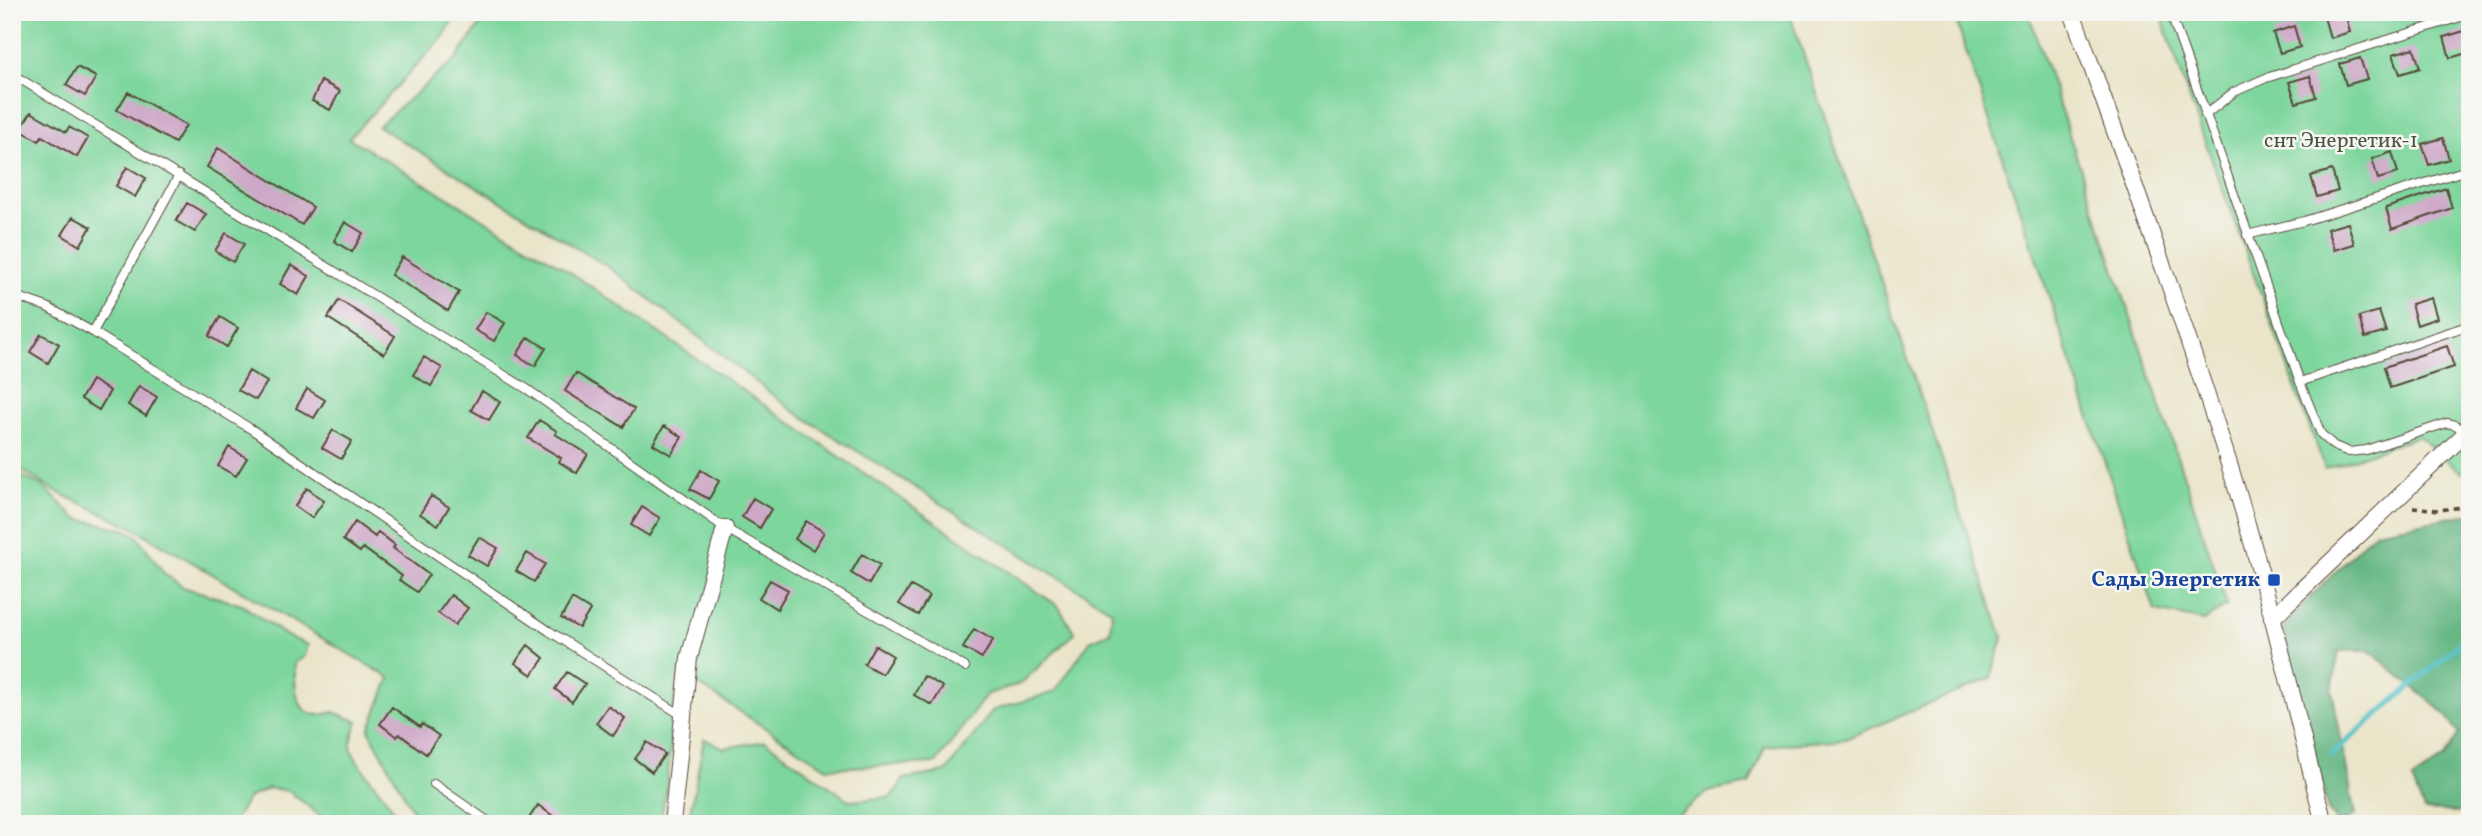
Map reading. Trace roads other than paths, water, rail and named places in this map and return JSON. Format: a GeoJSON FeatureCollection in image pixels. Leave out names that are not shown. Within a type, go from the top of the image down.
{"type":"FeatureCollection","features":[{"type":"Feature","properties":{"kind":"street"},"geometry":{"type":"LineString","coordinates":[[2072,12],[2156,247],[2229,465],[2272,618],[2324,824]]}},
{"type":"Feature","properties":{"kind":"street"},"geometry":{"type":"LineString","coordinates":[[2272,618],[2467,431]]}},
{"type":"Feature","properties":{"kind":"street"},"geometry":{"type":"LineString","coordinates":[[672,824],[689,658],[725,528]]}},
{"type":"Feature","properties":{"kind":"lane"},"geometry":{"type":"LineString","coordinates":[[2170,12],[2247,235],[2321,434],[2334,446],[2349,452],[2366,450],[2447,423],[2467,431]]}},
{"type":"Feature","properties":{"kind":"lane"},"geometry":{"type":"LineString","coordinates":[[2205,114],[2234,92],[2266,78],[2470,14]]}},
{"type":"Feature","properties":{"kind":"lane"},"geometry":{"type":"LineString","coordinates":[[12,74],[527,389],[725,528],[965,667]]}},
{"type":"Feature","properties":{"kind":"lane"},"geometry":{"type":"LineString","coordinates":[[2247,235],[2304,221],[2470,169]]}},
{"type":"Feature","properties":{"kind":"lane"},"geometry":{"type":"LineString","coordinates":[[93,332],[180,175]]}},
{"type":"Feature","properties":{"kind":"lane"},"geometry":{"type":"LineString","coordinates":[[12,295],[47,307],[93,332],[251,429],[549,631],[683,716]]}},
{"type":"Feature","properties":{"kind":"lane"},"geometry":{"type":"LineString","coordinates":[[2300,382],[2470,325]]}},
{"type":"Feature","properties":{"kind":"lane"},"geometry":{"type":"LineString","coordinates":[[434,784],[492,824]]}},
{"type":"Feature","properties":{"kind":"waterway"},"geometry":{"type":"LineString","coordinates":[[2331,755],[2470,635]]}},
{"type":"Feature","properties":{"kind":"place","name":"Сады Энергетик"},"geometry":{"type":"Point","coordinates":[2274,580]}},
{"type":"Feature","properties":{"kind":"park label","name":"снт Энергетик-1"},"geometry":{"type":"Point","coordinates":[2341,141]}}]}
